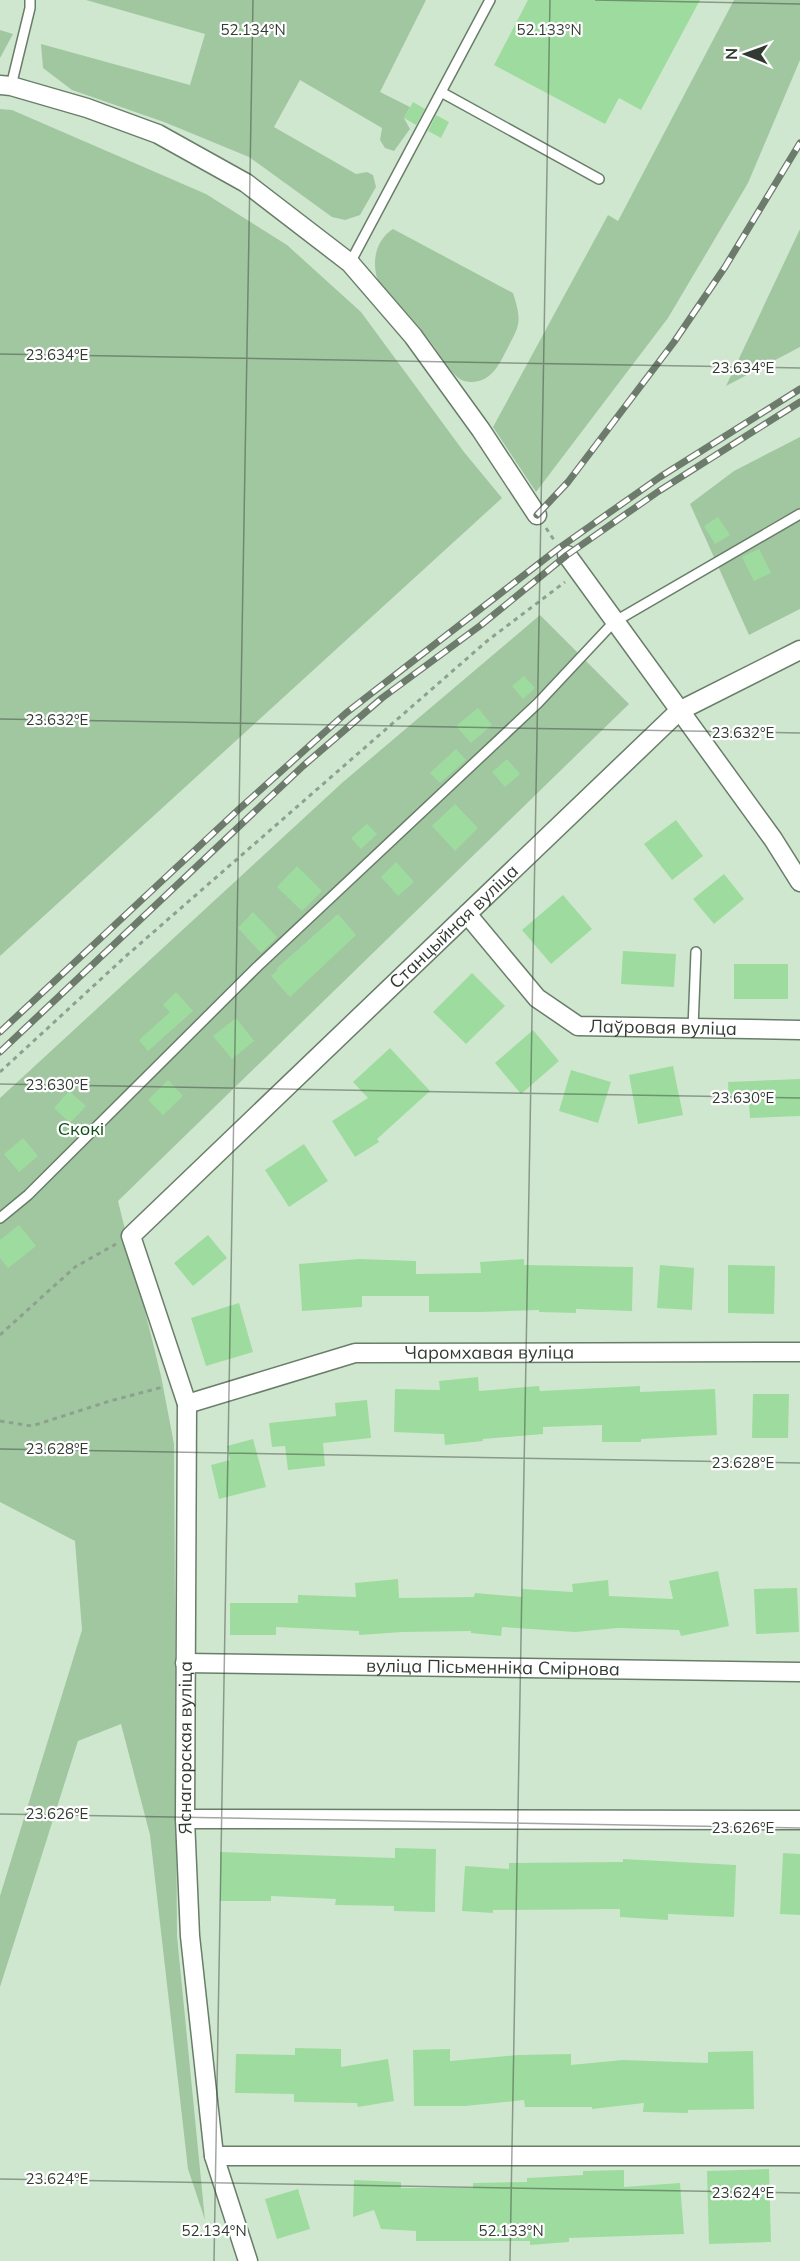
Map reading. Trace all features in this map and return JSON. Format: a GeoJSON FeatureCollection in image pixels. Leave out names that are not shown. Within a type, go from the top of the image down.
{"type":"FeatureCollection","features":[{"type":"Feature","properties":{"kind":"street"},"geometry":{"type":"LineString","coordinates":[[6,85],[87,108],[158,134],[246,183],[350,263],[412,336],[481,430],[537,515]]}},
{"type":"Feature","properties":{"kind":"street"},"geometry":{"type":"LineString","coordinates":[[567,555],[773,839],[800,882]]}},
{"type":"Feature","properties":{"kind":"street","name":"Станцыйная вуліца"},"geometry":{"type":"LineString","coordinates":[[131,1236],[679,711],[800,650]]}},
{"type":"Feature","properties":{"kind":"street","name":"Лаўровая вуліца"},"geometry":{"type":"LineString","coordinates":[[467,914],[537,998],[578,1026],[800,1030]]}},
{"type":"Feature","properties":{"kind":"street","name":"Яснагорская вуліца"},"geometry":{"type":"LineString","coordinates":[[131,1236],[187,1404],[184,1819],[190,1936],[214,2156],[248,2261]]}},
{"type":"Feature","properties":{"kind":"street","name":"Чаромхавая вуліца"},"geometry":{"type":"LineString","coordinates":[[187,1404],[355,1353],[800,1352]]}},
{"type":"Feature","properties":{"kind":"street","name":"вуліца Пісьменніка Смірнова"},"geometry":{"type":"LineString","coordinates":[[185,1663],[800,1672]]}},
{"type":"Feature","properties":{"kind":"street"},"geometry":{"type":"LineString","coordinates":[[184,1819],[800,1820]]}},
{"type":"Feature","properties":{"kind":"street"},"geometry":{"type":"LineString","coordinates":[[214,2156],[800,2156]]}},
{"type":"Feature","properties":{"kind":"lane"},"geometry":{"type":"LineString","coordinates":[[6,85],[30,8],[30,0]]}},
{"type":"Feature","properties":{"kind":"lane"},"geometry":{"type":"LineString","coordinates":[[350,263],[490,0]]}},
{"type":"Feature","properties":{"kind":"lane"},"geometry":{"type":"LineString","coordinates":[[441,92],[599,179]]}},
{"type":"Feature","properties":{"kind":"lane"},"geometry":{"type":"LineString","coordinates":[[0,1218],[28,1195],[266,958],[538,703],[615,622],[800,514]]}},
{"type":"Feature","properties":{"kind":"lane"},"geometry":{"type":"LineString","coordinates":[[693,1028],[696,952]]}},
{"type":"Feature","properties":{"kind":"path"},"geometry":{"type":"LineString","coordinates":[[537,515],[567,555]]}},
{"type":"Feature","properties":{"kind":"path"},"geometry":{"type":"LineString","coordinates":[[0,1072],[126,956],[478,649],[578,572]]}},
{"type":"Feature","properties":{"kind":"path"},"geometry":{"type":"LineString","coordinates":[[0,1335],[75,1267],[131,1236]]}},
{"type":"Feature","properties":{"kind":"path"},"geometry":{"type":"LineString","coordinates":[[0,1421],[33,1426],[110,1401],[180,1383]]}},
{"type":"Feature","properties":{"kind":"green space"},"geometry":{"type":"Polygon","coordinates":[[[86,0],[426,0],[380,92],[410,107],[404,118],[410,129],[394,151],[385,148],[380,140],[382,128],[300,80],[274,127],[356,174],[367,172],[373,175],[376,187],[360,215],[345,220],[332,217],[249,157],[164,122],[72,90],[43,68],[41,44],[190,85],[205,34],[86,0]]]}},
{"type":"Feature","properties":{"kind":"green space"},"geometry":{"type":"Polygon","coordinates":[[[734,0],[800,0],[800,60],[748,183],[668,318],[536,492],[493,427],[608,215],[618,221],[734,0]]]}},
{"type":"Feature","properties":{"kind":"green space"},"geometry":{"type":"Polygon","coordinates":[[[0,30],[13,34],[0,58],[0,30]]]}},
{"type":"Feature","properties":{"kind":"green space"},"geometry":{"type":"Polygon","coordinates":[[[0,109],[12,110],[206,194],[287,245],[361,312],[464,452],[502,498],[0,956],[0,109]]]}},
{"type":"Feature","properties":{"kind":"green space"},"geometry":{"type":"Polygon","coordinates":[[[393,229],[513,293],[519,318],[518,324],[498,365],[485,379],[472,382],[458,377],[420,328],[378,281],[375,266],[376,252],[382,239],[393,229]]]}},
{"type":"Feature","properties":{"kind":"green space"},"geometry":{"type":"Polygon","coordinates":[[[800,229],[800,347],[726,386],[800,229]]]}},
{"type":"Feature","properties":{"kind":"green space"},"geometry":{"type":"Polygon","coordinates":[[[800,437],[800,609],[749,635],[690,504],[734,471],[800,437]]]}},
{"type":"Feature","properties":{"kind":"green space","name":"Скокі"},"geometry":{"type":"Polygon","coordinates":[[[540,615],[629,704],[118,1201],[161,1376],[174,1444],[177,1936],[205,2220],[188,2169],[150,1835],[121,1724],[78,1741],[0,1987],[0,1896],[82,1630],[75,1541],[0,1502],[0,1098],[343,782],[540,615]]]}},
{"type":"Feature","properties":{"kind":"building"},"geometry":{"type":"Polygon","coordinates":[[[528,0],[700,0],[641,110],[619,98],[605,124],[494,65],[528,0]]]}},
{"type":"Feature","properties":{"kind":"building"},"geometry":{"type":"Polygon","coordinates":[[[413,102],[425,109],[416,125],[404,118],[413,102]]]}},
{"type":"Feature","properties":{"kind":"building"},"geometry":{"type":"Polygon","coordinates":[[[436,115],[449,122],[441,138],[428,131],[436,115]]]}},
{"type":"Feature","properties":{"kind":"building"},"geometry":{"type":"Polygon","coordinates":[[[718,517],[730,535],[715,544],[704,526],[718,517]]]}},
{"type":"Feature","properties":{"kind":"building"},"geometry":{"type":"Polygon","coordinates":[[[759,549],[771,573],[754,581],[742,557],[759,549]]]}},
{"type":"Feature","properties":{"kind":"building"},"geometry":{"type":"Polygon","coordinates":[[[524,676],[535,688],[523,699],[512,686],[524,676]]]}},
{"type":"Feature","properties":{"kind":"building"},"geometry":{"type":"Polygon","coordinates":[[[478,708],[492,725],[471,743],[456,726],[478,708]]]}},
{"type":"Feature","properties":{"kind":"building"},"geometry":{"type":"Polygon","coordinates":[[[456,749],[466,760],[440,783],[430,773],[456,749]]]}},
{"type":"Feature","properties":{"kind":"building"},"geometry":{"type":"Polygon","coordinates":[[[507,759],[520,774],[505,787],[492,772],[507,759]]]}},
{"type":"Feature","properties":{"kind":"building"},"geometry":{"type":"Polygon","coordinates":[[[455,804],[478,828],[455,851],[432,826],[455,804]]]}},
{"type":"Feature","properties":{"kind":"building"},"geometry":{"type":"Polygon","coordinates":[[[676,820],[703,856],[672,880],[644,844],[676,820]]]}},
{"type":"Feature","properties":{"kind":"building"},"geometry":{"type":"Polygon","coordinates":[[[367,824],[377,834],[361,849],[351,838],[367,824]]]}},
{"type":"Feature","properties":{"kind":"building"},"geometry":{"type":"Polygon","coordinates":[[[396,862],[414,882],[398,896],[381,877],[396,862]]]}},
{"type":"Feature","properties":{"kind":"building"},"geometry":{"type":"Polygon","coordinates":[[[297,866],[322,891],[302,911],[277,887],[297,866]]]}},
{"type":"Feature","properties":{"kind":"building"},"geometry":{"type":"Polygon","coordinates":[[[724,874],[744,899],[714,924],[693,899],[724,874]]]}},
{"type":"Feature","properties":{"kind":"building"},"geometry":{"type":"Polygon","coordinates":[[[563,895],[592,929],[551,964],[522,930],[563,895]]]}},
{"type":"Feature","properties":{"kind":"building"},"geometry":{"type":"Polygon","coordinates":[[[253,912],[277,937],[261,953],[238,928],[253,912]]]}},
{"type":"Feature","properties":{"kind":"building"},"geometry":{"type":"Polygon","coordinates":[[[338,914],[356,935],[290,997],[271,976],[338,914]]]}},
{"type":"Feature","properties":{"kind":"building"},"geometry":{"type":"Polygon","coordinates":[[[623,951],[676,954],[674,987],[621,984],[623,951]]]}},
{"type":"Feature","properties":{"kind":"building"},"geometry":{"type":"Polygon","coordinates":[[[734,964],[788,964],[788,999],[734,999],[734,964]]]}},
{"type":"Feature","properties":{"kind":"building"},"geometry":{"type":"Polygon","coordinates":[[[472,973],[505,1006],[466,1044],[433,1012],[472,973]]]}},
{"type":"Feature","properties":{"kind":"building"},"geometry":{"type":"Polygon","coordinates":[[[176,992],[193,1011],[148,1051],[139,1040],[170,1012],[163,1005],[176,992]]]}},
{"type":"Feature","properties":{"kind":"building"},"geometry":{"type":"Polygon","coordinates":[[[236,1018],[254,1041],[232,1059],[213,1036],[236,1018]]]}},
{"type":"Feature","properties":{"kind":"building"},"geometry":{"type":"Polygon","coordinates":[[[533,1030],[559,1061],[521,1094],[495,1063],[533,1030]]]}},
{"type":"Feature","properties":{"kind":"building"},"geometry":{"type":"Polygon","coordinates":[[[390,1048],[430,1091],[377,1139],[379,1142],[355,1157],[332,1121],[368,1098],[353,1082],[390,1048]]]}},
{"type":"Feature","properties":{"kind":"building"},"geometry":{"type":"Polygon","coordinates":[[[673,1066],[683,1115],[638,1124],[629,1075],[673,1066]]]}},
{"type":"Feature","properties":{"kind":"building"},"geometry":{"type":"Polygon","coordinates":[[[571,1070],[611,1082],[598,1123],[559,1111],[571,1070]]]}},
{"type":"Feature","properties":{"kind":"building"},"geometry":{"type":"Polygon","coordinates":[[[800,1079],[800,1116],[750,1118],[749,1103],[729,1104],[728,1082],[800,1079]]]}},
{"type":"Feature","properties":{"kind":"building"},"geometry":{"type":"Polygon","coordinates":[[[168,1080],[183,1096],[163,1115],[148,1100],[168,1080]]]}},
{"type":"Feature","properties":{"kind":"building"},"geometry":{"type":"Polygon","coordinates":[[[69,1091],[86,1106],[70,1123],[54,1108],[69,1091]]]}},
{"type":"Feature","properties":{"kind":"building"},"geometry":{"type":"Polygon","coordinates":[[[23,1138],[38,1156],[19,1172],[4,1154],[23,1138]]]}},
{"type":"Feature","properties":{"kind":"building"},"geometry":{"type":"Polygon","coordinates":[[[304,1144],[328,1181],[289,1207],[265,1170],[304,1144]]]}},
{"type":"Feature","properties":{"kind":"building"},"geometry":{"type":"Polygon","coordinates":[[[19,1225],[36,1246],[8,1268],[0,1258],[0,1240],[19,1225]]]}},
{"type":"Feature","properties":{"kind":"building"},"geometry":{"type":"Polygon","coordinates":[[[208,1235],[227,1258],[193,1286],[174,1263],[208,1235]]]}},
{"type":"Feature","properties":{"kind":"building"},"geometry":{"type":"Polygon","coordinates":[[[359,1259],[416,1261],[416,1274],[481,1273],[480,1262],[524,1259],[524,1265],[633,1267],[632,1311],[576,1309],[576,1313],[539,1312],[539,1310],[429,1312],[429,1296],[362,1296],[362,1307],[302,1311],[299,1264],[359,1259]]]}},
{"type":"Feature","properties":{"kind":"building"},"geometry":{"type":"Polygon","coordinates":[[[660,1265],[694,1268],[692,1310],[657,1308],[660,1265]]]}},
{"type":"Feature","properties":{"kind":"building"},"geometry":{"type":"Polygon","coordinates":[[[728,1265],[775,1266],[774,1314],[728,1313],[728,1265]]]}},
{"type":"Feature","properties":{"kind":"building"},"geometry":{"type":"Polygon","coordinates":[[[239,1303],[253,1352],[206,1366],[191,1318],[239,1303]]]}},
{"type":"Feature","properties":{"kind":"building"},"geometry":{"type":"Polygon","coordinates":[[[478,1377],[479,1391],[539,1386],[540,1391],[640,1386],[640,1392],[715,1389],[717,1435],[641,1439],[641,1442],[602,1442],[602,1425],[543,1427],[543,1434],[445,1445],[444,1434],[394,1432],[395,1389],[440,1390],[439,1381],[478,1377]]]}},
{"type":"Feature","properties":{"kind":"building"},"geometry":{"type":"Polygon","coordinates":[[[753,1394],[789,1394],[788,1438],[752,1438],[753,1394]]]}},
{"type":"Feature","properties":{"kind":"building"},"geometry":{"type":"Polygon","coordinates":[[[367,1400],[371,1438],[323,1443],[325,1466],[288,1470],[285,1446],[272,1447],[269,1423],[336,1416],[335,1403],[367,1400]]]}},
{"type":"Feature","properties":{"kind":"building"},"geometry":{"type":"Polygon","coordinates":[[[253,1439],[266,1487],[219,1499],[211,1465],[230,1460],[227,1446],[253,1439]]]}},
{"type":"Feature","properties":{"kind":"building"},"geometry":{"type":"Polygon","coordinates":[[[718,1571],[729,1626],[681,1636],[679,1630],[618,1628],[575,1632],[502,1627],[501,1636],[471,1633],[471,1631],[359,1635],[359,1631],[276,1627],[276,1635],[230,1635],[230,1603],[298,1603],[298,1595],[356,1597],[355,1583],[398,1579],[399,1598],[474,1597],[475,1593],[522,1597],[522,1589],[573,1592],[572,1584],[608,1580],[609,1596],[673,1599],[669,1581],[718,1571]]]}},
{"type":"Feature","properties":{"kind":"building"},"geometry":{"type":"Polygon","coordinates":[[[797,1588],[799,1632],[756,1634],[754,1589],[797,1588]]]}},
{"type":"Feature","properties":{"kind":"building"},"geometry":{"type":"Polygon","coordinates":[[[395,1848],[436,1849],[435,1912],[394,1911],[394,1906],[335,1905],[336,1899],[271,1896],[271,1901],[220,1901],[220,1852],[395,1858],[395,1848]]]}},
{"type":"Feature","properties":{"kind":"building"},"geometry":{"type":"Polygon","coordinates":[[[783,1853],[800,1854],[800,1915],[780,1914],[783,1853]]]}},
{"type":"Feature","properties":{"kind":"building"},"geometry":{"type":"Polygon","coordinates":[[[623,1859],[736,1865],[734,1917],[668,1914],[668,1920],[620,1917],[620,1909],[493,1910],[493,1913],[462,1911],[465,1866],[509,1869],[509,1863],[623,1862],[623,1859]]]}},
{"type":"Feature","properties":{"kind":"building"},"geometry":{"type":"Polygon","coordinates":[[[295,2048],[341,2049],[341,2067],[388,2059],[394,2101],[358,2107],[357,2103],[294,2102],[294,2094],[235,2093],[236,2054],[295,2055],[295,2048]]]}},
{"type":"Feature","properties":{"kind":"building"},"geometry":{"type":"Polygon","coordinates":[[[450,2049],[450,2061],[518,2055],[571,2054],[571,2065],[622,2060],[708,2063],[708,2052],[753,2051],[754,2109],[688,2110],[688,2113],[643,2112],[644,2103],[592,2109],[592,2107],[525,2107],[524,2100],[465,2106],[414,2106],[413,2050],[450,2049]]]}},
{"type":"Feature","properties":{"kind":"building"},"geometry":{"type":"Polygon","coordinates":[[[769,2169],[771,2242],[709,2244],[707,2171],[769,2169]]]}},
{"type":"Feature","properties":{"kind":"building"},"geometry":{"type":"Polygon","coordinates":[[[624,2170],[624,2187],[680,2183],[684,2234],[569,2238],[569,2242],[530,2245],[530,2241],[416,2241],[416,2231],[381,2229],[374,2210],[353,2217],[354,2180],[401,2182],[401,2188],[473,2188],[473,2183],[527,2182],[527,2178],[583,2175],[583,2171],[624,2170]]]}},
{"type":"Feature","properties":{"kind":"building"},"geometry":{"type":"Polygon","coordinates":[[[298,2189],[310,2229],[277,2239],[265,2199],[298,2189]]]}},
{"type":"Feature","properties":{"kind":"railway"},"geometry":{"type":"LineString","coordinates":[[537,515],[568,482],[674,342],[725,267],[800,143]]}},
{"type":"Feature","properties":{"kind":"railway"},"geometry":{"type":"LineString","coordinates":[[0,1032],[238,810],[346,713],[559,548],[660,477],[800,389]]}},
{"type":"Feature","properties":{"kind":"railway"},"geometry":{"type":"LineString","coordinates":[[0,1052],[303,766],[382,698],[481,625],[567,555],[659,491],[800,402]]}}]}
